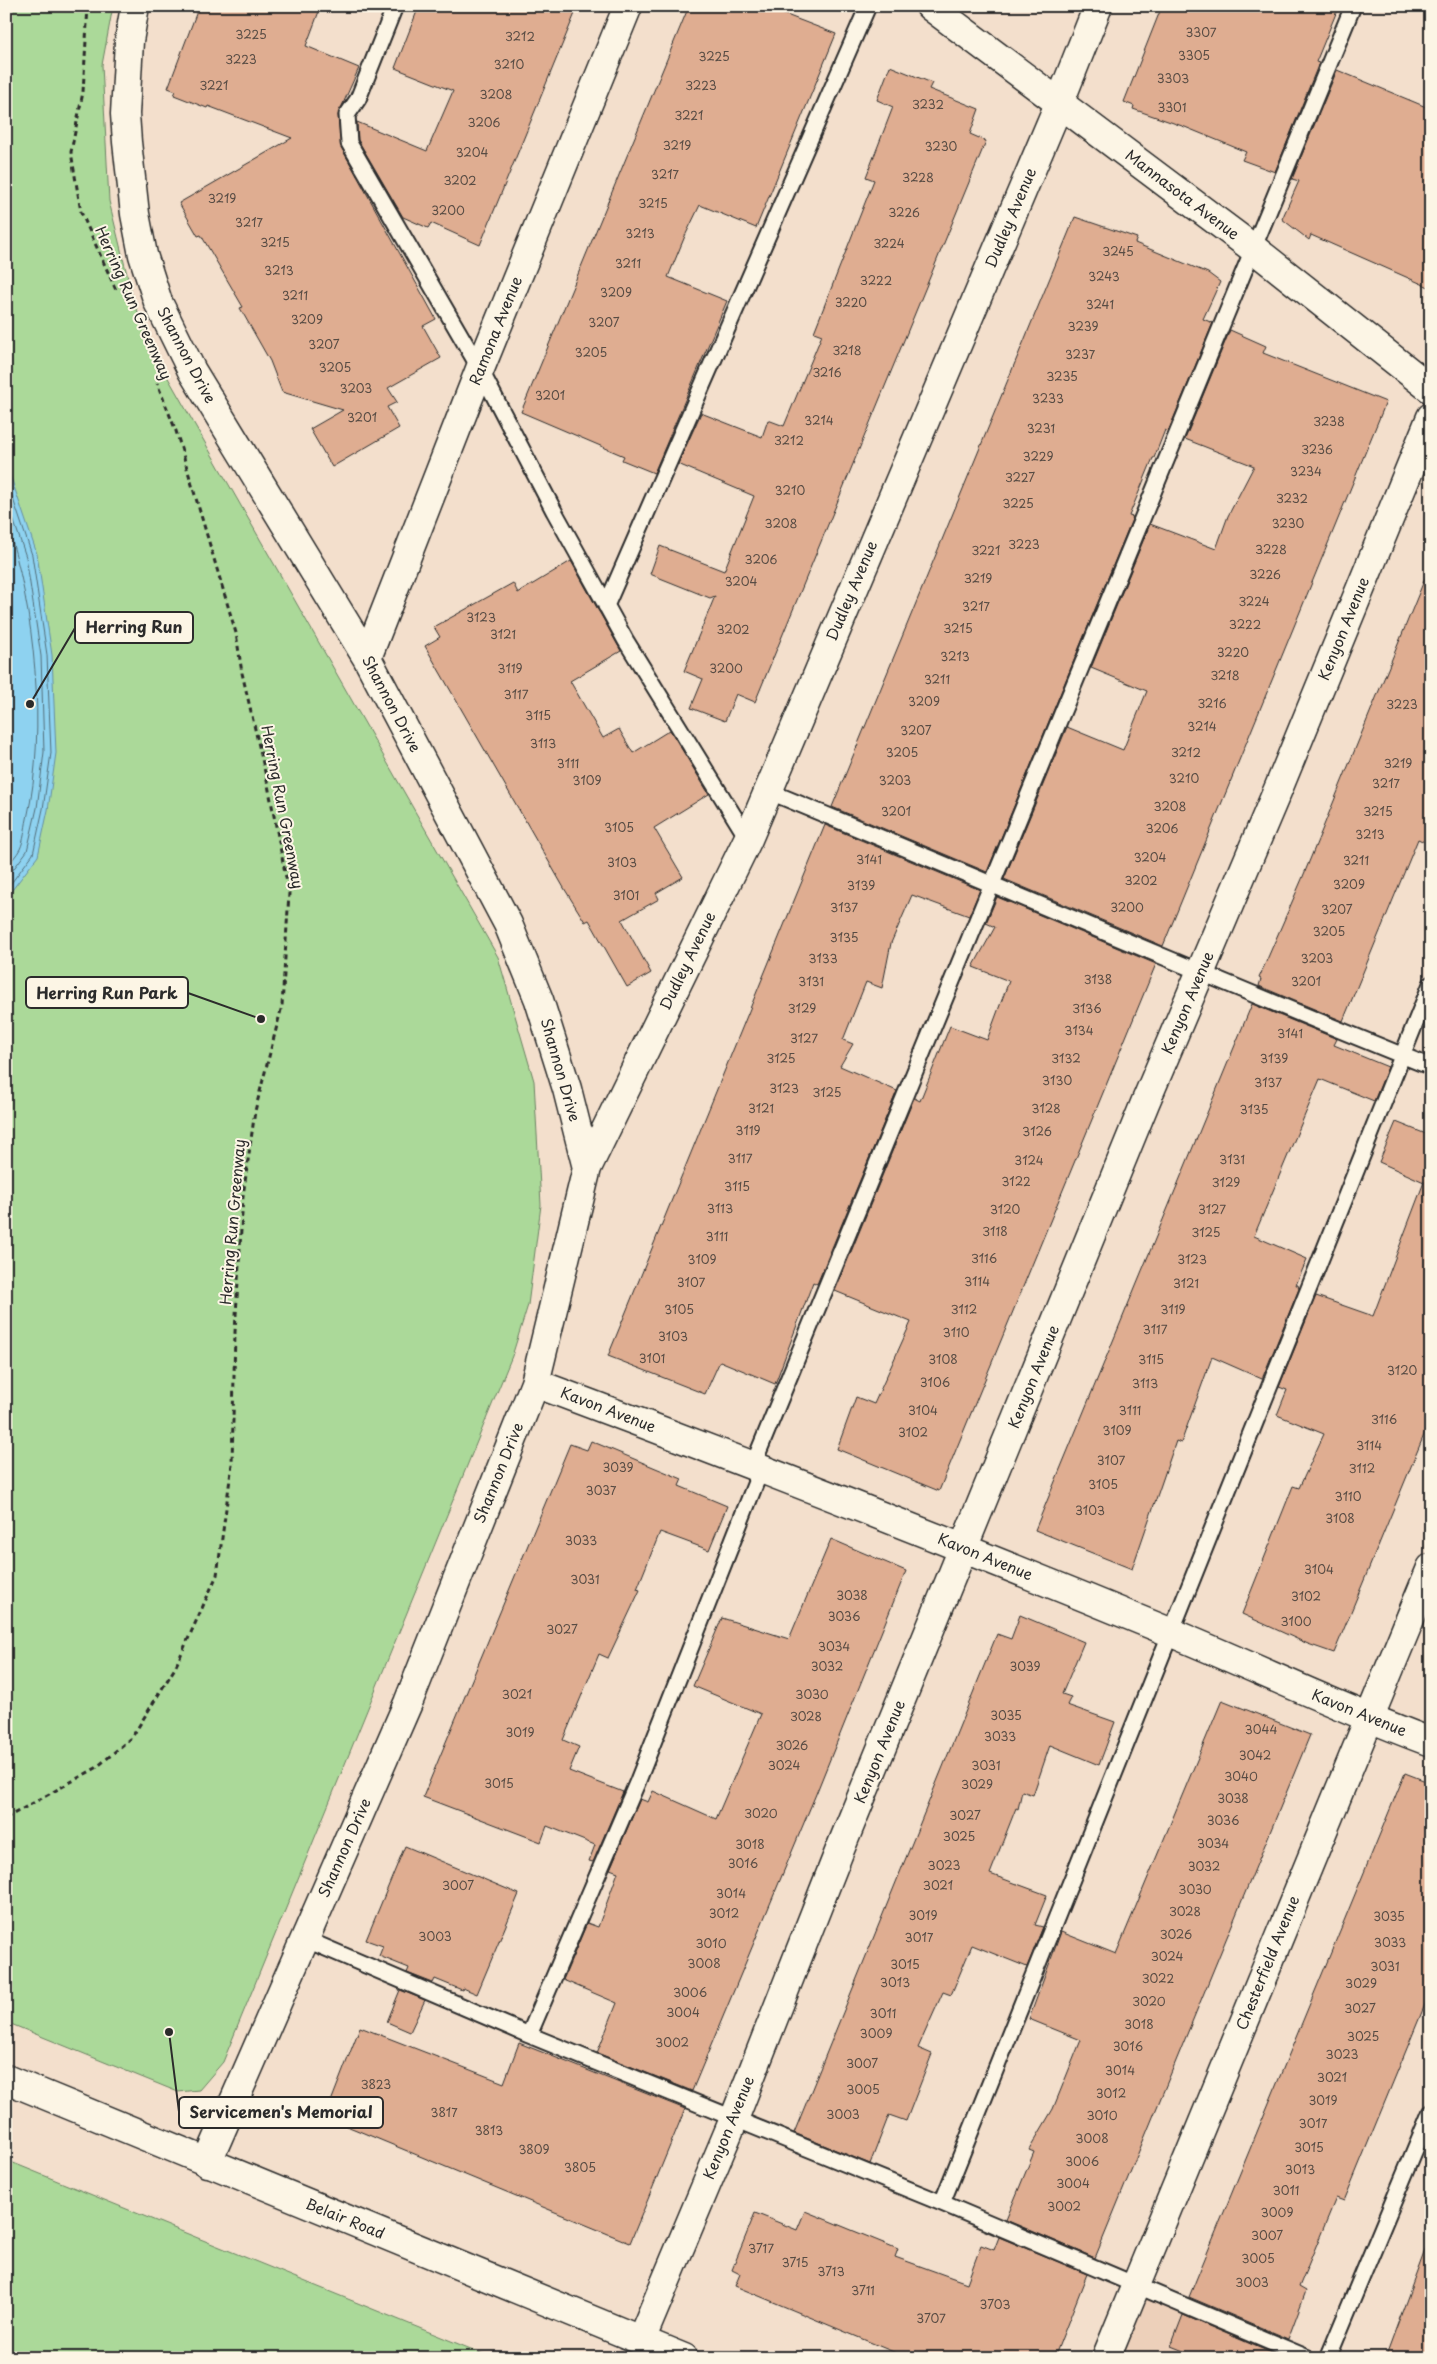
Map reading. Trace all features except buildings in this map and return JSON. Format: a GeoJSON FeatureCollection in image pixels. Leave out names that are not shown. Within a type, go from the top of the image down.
{"type":"FeatureCollection","features":[{"type":"Feature","properties":{"kind":"street","name":"Shannon Drive"},"geometry":{"type":"LineString","coordinates":[[135,6],[129,41],[125,114],[127,142],[135,214],[143,255],[158,302],[192,371],[367,658],[508,924],[540,1000],[567,1089],[588,1168],[535,1383],[408,1704],[207,2163]]}},
{"type":"Feature","properties":{"kind":"street","name":"Ramona Avenue"},"geometry":{"type":"LineString","coordinates":[[367,658],[480,369],[628,6]]}},
{"type":"Feature","properties":{"kind":"street","name":"Mannasota Avenue"},"geometry":{"type":"LineString","coordinates":[[930,6],[1254,249],[1431,389]]}},
{"type":"Feature","properties":{"kind":"street","name":"Dudley Avenue"},"geometry":{"type":"LineString","coordinates":[[588,1168],[748,839],[1059,104],[1098,6]]}},
{"type":"Feature","properties":{"kind":"street","name":"Kenyon Avenue"},"geometry":{"type":"LineString","coordinates":[[641,2340],[734,2119],[838,1856],[964,1548],[1431,417]]}},
{"type":"Feature","properties":{"kind":"street","name":"Kavon Avenue"},"geometry":{"type":"LineString","coordinates":[[535,1383],[754,1465],[964,1548],[1170,1632],[1369,1719],[1431,1742]]}},
{"type":"Feature","properties":{"kind":"street","name":"Chesterfield Avenue"},"geometry":{"type":"LineString","coordinates":[[1106,2358],[1431,1568]]}},
{"type":"Feature","properties":{"kind":"street","name":"Belair Road"},"geometry":{"type":"LineString","coordinates":[[6,2079],[684,2358]]}},
{"type":"Feature","properties":{"kind":"lane"},"geometry":{"type":"LineString","coordinates":[[395,6],[358,99],[347,115],[349,143],[480,369],[606,606],[748,839]]}},
{"type":"Feature","properties":{"kind":"lane"},"geometry":{"type":"LineString","coordinates":[[606,606],[868,6]]}},
{"type":"Feature","properties":{"kind":"lane"},"geometry":{"type":"LineString","coordinates":[[528,2035],[637,1783],[756,1482],[754,1465],[1352,6]]}},
{"type":"Feature","properties":{"kind":"lane"},"geometry":{"type":"LineString","coordinates":[[768,790],[993,884],[1200,974],[1431,1066]]}},
{"type":"Feature","properties":{"kind":"lane"},"geometry":{"type":"LineString","coordinates":[[942,2202],[1431,984]]}},
{"type":"Feature","properties":{"kind":"lane"},"geometry":{"type":"LineString","coordinates":[[305,1939],[528,2035],[942,2202],[1308,2358]]}},
{"type":"Feature","properties":{"kind":"lane"},"geometry":{"type":"LineString","coordinates":[[1328,2358],[1431,2111]]}},
{"type":"Feature","properties":{"kind":"path","name":"Herring Run Greenway"},"geometry":{"type":"LineString","coordinates":[[88,6],[83,92],[71,152],[81,212],[117,292]]}},
{"type":"Feature","properties":{"kind":"path","name":"Herring Run Greenway"},"geometry":{"type":"LineString","coordinates":[[6,1818],[96,1768],[132,1737],[175,1668],[217,1575],[232,1464],[235,1332],[244,1196],[255,1111],[282,1006],[290,893],[242,673],[236,633],[176,431],[156,378]]}},
{"type":"Feature","properties":{"kind":"shaded area"},"geometry":{"type":"Polygon","coordinates":[[[1141,2287],[1313,2358],[1110,2358],[1141,2287]]]}},
{"type":"Feature","properties":{"kind":"green space"},"geometry":{"type":"Polygon","coordinates":[[[6,6],[113,6],[102,65],[109,201],[134,303],[163,369],[498,957],[534,1081],[541,1205],[528,1305],[512,1356],[223,2062],[199,2090],[178,2092],[6,2022],[6,6]]]}},
{"type":"Feature","properties":{"kind":"green space"},"geometry":{"type":"Polygon","coordinates":[[[6,2160],[493,2358],[6,2358],[6,2160]]]}},
{"type":"Feature","properties":{"kind":"water"},"geometry":{"type":"Polygon","coordinates":[[[6,463],[37,554],[52,655],[56,753],[48,810],[38,856],[6,898],[6,463]]]}},
{"type":"Feature","properties":{"kind":"place","name":"Herring Run"},"geometry":{"type":"Point","coordinates":[30,704]}},
{"type":"Feature","properties":{"kind":"place","name":"Herring Run Park"},"geometry":{"type":"Point","coordinates":[261,1019]}},
{"type":"Feature","properties":{"kind":"place","name":"Servicemen's Memorial"},"geometry":{"type":"Point","coordinates":[169,2032]}}]}
